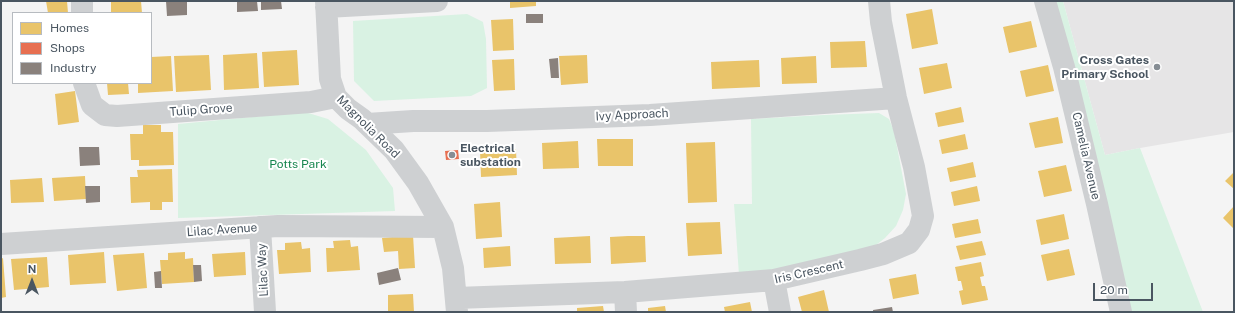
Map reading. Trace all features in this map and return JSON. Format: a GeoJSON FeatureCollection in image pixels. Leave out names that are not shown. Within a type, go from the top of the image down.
{"type":"FeatureCollection","features":[{"type":"Feature","properties":{"kind":"street"},"geometry":{"type":"LineString","coordinates":[[82,1],[82,12]]}},
{"type":"Feature","properties":{"kind":"street"},"geometry":{"type":"LineString","coordinates":[[326,4],[437,1]]}},
{"type":"Feature","properties":{"kind":"street","name":"Iris Crescent"},"geometry":{"type":"LineString","coordinates":[[457,305],[625,302],[774,280],[883,254],[909,243],[919,230],[923,216],[914,167],[896,98],[881,22],[879,1]]}},
{"type":"Feature","properties":{"kind":"street","name":"Camelia Avenue"},"geometry":{"type":"LineString","coordinates":[[1045,1],[1066,74],[1121,312]]}},
{"type":"Feature","properties":{"kind":"street","name":"Magnolia Road"},"geometry":{"type":"LineString","coordinates":[[326,4],[330,79],[336,97],[394,150],[418,183],[443,227],[452,268],[457,305]]}},
{"type":"Feature","properties":{"kind":"street","name":"Tulip Grove"},"geometry":{"type":"LineString","coordinates":[[84,84],[92,105],[105,115],[117,116],[311,102],[336,97]]}},
{"type":"Feature","properties":{"kind":"street","name":"Ivy Approach"},"geometry":{"type":"LineString","coordinates":[[367,124],[413,121],[487,121],[650,115],[896,98]]}},
{"type":"Feature","properties":{"kind":"street","name":"Lilac Avenue"},"geometry":{"type":"LineString","coordinates":[[1,244],[278,226],[443,227]]}},
{"type":"Feature","properties":{"kind":"street","name":"Lilac Way"},"geometry":{"type":"LineString","coordinates":[[260,228],[265,312]]}},
{"type":"Feature","properties":{"kind":"street"},"geometry":{"type":"LineString","coordinates":[[774,280],[780,312]]}},
{"type":"Feature","properties":{"kind":"shaded area","name":"Cross Gates Primary School"},"geometry":{"type":"Polygon","coordinates":[[[1063,1],[1234,1],[1234,132],[1105,155],[1063,1]]]}},
{"type":"Feature","properties":{"kind":"green space"},"geometry":{"type":"Polygon","coordinates":[[[1056,1],[1063,1],[1105,155],[1140,148],[1203,312],[1129,312],[1056,1]]]}},
{"type":"Feature","properties":{"kind":"green space"},"geometry":{"type":"Polygon","coordinates":[[[467,14],[483,22],[486,39],[487,88],[471,96],[374,101],[354,81],[353,21],[467,14]]]}},
{"type":"Feature","properties":{"kind":"green space","name":"Potts Park"},"geometry":{"type":"Polygon","coordinates":[[[305,112],[328,119],[366,150],[393,188],[395,211],[178,218],[178,124],[305,112]]]}},
{"type":"Feature","properties":{"kind":"green space"},"geometry":{"type":"Polygon","coordinates":[[[879,113],[889,119],[894,131],[906,194],[903,210],[896,226],[885,238],[871,249],[853,257],[739,275],[734,204],[752,204],[751,119],[879,113]]]}},
{"type":"Feature","properties":{"kind":"building: Homes"},"geometry":{"type":"Polygon","coordinates":[[[46,1],[67,1],[68,12],[48,12],[46,1]]]}},
{"type":"Feature","properties":{"kind":"building: Homes"},"geometry":{"type":"Polygon","coordinates":[[[111,1],[141,1],[142,12],[111,12],[111,1]]]}},
{"type":"Feature","properties":{"kind":"building: Homes"},"geometry":{"type":"Polygon","coordinates":[[[510,1],[536,1],[536,6],[510,8],[510,1]]]}},
{"type":"Feature","properties":{"kind":"building: Homes"},"geometry":{"type":"Polygon","coordinates":[[[932,9],[938,44],[912,49],[906,14],[932,9]]]}},
{"type":"Feature","properties":{"kind":"building: Homes"},"geometry":{"type":"Polygon","coordinates":[[[513,19],[514,50],[493,51],[491,20],[513,19]]]}},
{"type":"Feature","properties":{"kind":"building: Homes"},"geometry":{"type":"Polygon","coordinates":[[[1031,21],[1037,47],[1009,53],[1003,27],[1031,21]]]}},
{"type":"Feature","properties":{"kind":"building: Homes"},"geometry":{"type":"Polygon","coordinates":[[[865,41],[867,67],[831,68],[830,42],[865,41]]]}},
{"type":"Feature","properties":{"kind":"building: Homes"},"geometry":{"type":"Polygon","coordinates":[[[297,50],[299,85],[264,87],[262,52],[297,50]]]}},
{"type":"Feature","properties":{"kind":"building: Homes"},"geometry":{"type":"Polygon","coordinates":[[[257,53],[259,88],[224,90],[223,55],[257,53]]]}},
{"type":"Feature","properties":{"kind":"building: Homes"},"geometry":{"type":"Polygon","coordinates":[[[209,55],[211,90],[176,92],[174,56],[209,55]]]}},
{"type":"Feature","properties":{"kind":"building: Homes"},"geometry":{"type":"Polygon","coordinates":[[[587,55],[588,83],[561,85],[559,56],[587,55]]]}},
{"type":"Feature","properties":{"kind":"building: Homes"},"geometry":{"type":"Polygon","coordinates":[[[171,56],[173,91],[138,93],[138,84],[152,84],[152,57],[171,56]]]}},
{"type":"Feature","properties":{"kind":"building: Homes"},"geometry":{"type":"Polygon","coordinates":[[[816,56],[817,83],[782,84],[781,58],[816,56]]]}},
{"type":"Feature","properties":{"kind":"building: Homes"},"geometry":{"type":"Polygon","coordinates":[[[514,59],[515,90],[494,91],[492,60],[514,59]]]}},
{"type":"Feature","properties":{"kind":"building: Homes"},"geometry":{"type":"Polygon","coordinates":[[[759,60],[760,87],[712,89],[711,62],[759,60]]]}},
{"type":"Feature","properties":{"kind":"building: Homes"},"geometry":{"type":"Polygon","coordinates":[[[947,63],[952,88],[924,94],[919,68],[947,63]]]}},
{"type":"Feature","properties":{"kind":"building: Homes"},"geometry":{"type":"Polygon","coordinates":[[[1048,65],[1054,91],[1026,97],[1020,71],[1048,65]]]}},
{"type":"Feature","properties":{"kind":"building: Homes"},"geometry":{"type":"Polygon","coordinates":[[[107,84],[128,84],[129,94],[108,95],[107,84]]]}},
{"type":"Feature","properties":{"kind":"building: Homes"},"geometry":{"type":"Polygon","coordinates":[[[75,91],[79,122],[58,125],[55,94],[75,91]]]}},
{"type":"Feature","properties":{"kind":"building: Homes"},"geometry":{"type":"Polygon","coordinates":[[[961,107],[964,122],[938,127],[935,113],[961,107]]]}},
{"type":"Feature","properties":{"kind":"building: Homes"},"geometry":{"type":"Polygon","coordinates":[[[1058,117],[1063,143],[1035,148],[1029,123],[1058,117]]]}},
{"type":"Feature","properties":{"kind":"building: Homes"},"geometry":{"type":"Polygon","coordinates":[[[143,125],[161,125],[161,132],[173,132],[174,165],[139,166],[139,160],[131,160],[130,134],[143,134],[143,125]]]}},
{"type":"Feature","properties":{"kind":"building: Homes"},"geometry":{"type":"Polygon","coordinates":[[[965,134],[968,149],[942,154],[939,140],[965,134]]]}},
{"type":"Feature","properties":{"kind":"building: Homes"},"geometry":{"type":"Polygon","coordinates":[[[597,139],[633,139],[633,166],[598,166],[597,139]]]}},
{"type":"Feature","properties":{"kind":"building: Homes"},"geometry":{"type":"Polygon","coordinates":[[[578,141],[579,168],[543,169],[542,143],[578,141]]]}},
{"type":"Feature","properties":{"kind":"building: Homes"},"geometry":{"type":"Polygon","coordinates":[[[715,142],[717,202],[688,203],[686,143],[715,142]]]}},
{"type":"Feature","properties":{"kind":"building: Homes"},"geometry":{"type":"Polygon","coordinates":[[[516,149],[517,175],[481,177],[480,150],[516,149]]]}},
{"type":"Feature","properties":{"kind":"building: Homes"},"geometry":{"type":"Polygon","coordinates":[[[973,162],[976,177],[950,182],[947,168],[973,162]]]}},
{"type":"Feature","properties":{"kind":"building: Homes"},"geometry":{"type":"Polygon","coordinates":[[[1066,165],[1072,191],[1044,197],[1038,171],[1066,165]]]}},
{"type":"Feature","properties":{"kind":"building: Homes"},"geometry":{"type":"Polygon","coordinates":[[[172,169],[173,202],[162,202],[162,210],[150,210],[150,202],[131,203],[130,177],[138,177],[137,170],[172,169]]]}},
{"type":"Feature","properties":{"kind":"building: Homes"},"geometry":{"type":"Polygon","coordinates":[[[1234,172],[1234,189],[1225,181],[1234,172]]]}},
{"type":"Feature","properties":{"kind":"building: Homes"},"geometry":{"type":"Polygon","coordinates":[[[85,176],[86,199],[54,201],[52,178],[85,176]]]}},
{"type":"Feature","properties":{"kind":"building: Homes"},"geometry":{"type":"Polygon","coordinates":[[[42,178],[44,202],[11,203],[10,180],[42,178]]]}},
{"type":"Feature","properties":{"kind":"building: Homes"},"geometry":{"type":"Polygon","coordinates":[[[977,186],[980,201],[954,206],[951,192],[977,186]]]}},
{"type":"Feature","properties":{"kind":"building: Homes"},"geometry":{"type":"Polygon","coordinates":[[[500,202],[502,237],[476,239],[474,204],[500,202]]]}},
{"type":"Feature","properties":{"kind":"building: Homes"},"geometry":{"type":"Polygon","coordinates":[[[1234,206],[1234,229],[1223,218],[1234,206]]]}},
{"type":"Feature","properties":{"kind":"building: Homes"},"geometry":{"type":"Polygon","coordinates":[[[1064,214],[1069,239],[1041,245],[1036,220],[1064,214]]]}},
{"type":"Feature","properties":{"kind":"building: Homes"},"geometry":{"type":"Polygon","coordinates":[[[978,219],[981,233],[955,238],[952,224],[978,219]]]}},
{"type":"Feature","properties":{"kind":"building: Homes"},"geometry":{"type":"Polygon","coordinates":[[[720,222],[722,254],[688,256],[686,223],[720,222]]]}},
{"type":"Feature","properties":{"kind":"building: Homes"},"geometry":{"type":"Polygon","coordinates":[[[413,235],[415,268],[399,269],[398,251],[384,252],[382,238],[413,235]]]}},
{"type":"Feature","properties":{"kind":"building: Homes"},"geometry":{"type":"Polygon","coordinates":[[[590,236],[591,263],[555,264],[554,238],[590,236]]]}},
{"type":"Feature","properties":{"kind":"building: Homes"},"geometry":{"type":"Polygon","coordinates":[[[645,236],[646,262],[611,264],[610,237],[645,236]]]}},
{"type":"Feature","properties":{"kind":"building: Homes"},"geometry":{"type":"Polygon","coordinates":[[[350,240],[351,247],[358,246],[360,270],[327,272],[326,248],[334,248],[333,241],[350,240]]]}},
{"type":"Feature","properties":{"kind":"building: Homes"},"geometry":{"type":"Polygon","coordinates":[[[982,241],[986,255],[960,260],[956,246],[982,241]]]}},
{"type":"Feature","properties":{"kind":"building: Homes"},"geometry":{"type":"Polygon","coordinates":[[[301,242],[302,249],[310,248],[311,272],[279,274],[277,250],[285,250],[285,243],[301,242]]]}},
{"type":"Feature","properties":{"kind":"building: Homes"},"geometry":{"type":"Polygon","coordinates":[[[510,246],[511,266],[484,268],[483,248],[510,246]]]}},
{"type":"Feature","properties":{"kind":"building: Homes"},"geometry":{"type":"Polygon","coordinates":[[[1069,249],[1075,275],[1047,281],[1041,255],[1069,249]]]}},
{"type":"Feature","properties":{"kind":"building: Homes"},"geometry":{"type":"Polygon","coordinates":[[[104,252],[106,283],[70,285],[68,255],[104,252]]]}},
{"type":"Feature","properties":{"kind":"building: Homes"},"geometry":{"type":"Polygon","coordinates":[[[185,252],[185,259],[193,258],[194,282],[162,284],[160,260],[168,260],[168,253],[185,252]]]}},
{"type":"Feature","properties":{"kind":"building: Homes"},"geometry":{"type":"Polygon","coordinates":[[[245,252],[246,275],[214,277],[212,254],[245,252]]]}},
{"type":"Feature","properties":{"kind":"building: Homes"},"geometry":{"type":"Polygon","coordinates":[[[144,253],[147,288],[117,291],[113,255],[144,253]]]}},
{"type":"Feature","properties":{"kind":"building: Homes"},"geometry":{"type":"Polygon","coordinates":[[[47,257],[49,287],[14,290],[11,259],[47,257]]]}},
{"type":"Feature","properties":{"kind":"building: Homes"},"geometry":{"type":"Polygon","coordinates":[[[3,258],[6,297],[1,298],[1,259],[3,258]]]}},
{"type":"Feature","properties":{"kind":"building: Homes"},"geometry":{"type":"Polygon","coordinates":[[[981,262],[984,276],[980,277],[982,286],[985,286],[988,300],[962,305],[959,291],[963,290],[961,281],[958,281],[955,267],[981,262]]]}},
{"type":"Feature","properties":{"kind":"building: Homes"},"geometry":{"type":"Polygon","coordinates":[[[916,274],[919,294],[893,299],[889,279],[916,274]]]}},
{"type":"Feature","properties":{"kind":"building: Homes"},"geometry":{"type":"Polygon","coordinates":[[[824,290],[829,312],[802,312],[798,297],[824,290]]]}},
{"type":"Feature","properties":{"kind":"building: Homes"},"geometry":{"type":"Polygon","coordinates":[[[413,294],[414,312],[388,312],[388,295],[413,294]]]}},
{"type":"Feature","properties":{"kind":"building: Homes"},"geometry":{"type":"Polygon","coordinates":[[[750,302],[752,312],[725,312],[724,307],[750,302]]]}},
{"type":"Feature","properties":{"kind":"building: Homes"},"geometry":{"type":"Polygon","coordinates":[[[603,306],[604,312],[577,312],[577,308],[603,306]]]}},
{"type":"Feature","properties":{"kind":"building: Homes"},"geometry":{"type":"Polygon","coordinates":[[[665,306],[666,312],[648,312],[648,308],[665,306]]]}},
{"type":"Feature","properties":{"kind":"building: Shops","name":"Electrical substation"},"geometry":{"type":"Polygon","coordinates":[[[458,150],[459,159],[446,160],[445,151],[458,150]]]}},
{"type":"Feature","properties":{"kind":"building: Industry"},"geometry":{"type":"Polygon","coordinates":[[[166,1],[187,1],[187,15],[167,16],[166,1]]]}},
{"type":"Feature","properties":{"kind":"building: Industry"},"geometry":{"type":"Polygon","coordinates":[[[237,1],[257,1],[258,11],[237,12],[237,1]]]}},
{"type":"Feature","properties":{"kind":"building: Industry"},"geometry":{"type":"Polygon","coordinates":[[[261,1],[281,1],[282,9],[261,10],[261,1]]]}},
{"type":"Feature","properties":{"kind":"building: Industry"},"geometry":{"type":"Polygon","coordinates":[[[526,14],[543,14],[543,23],[526,23],[526,14]]]}},
{"type":"Feature","properties":{"kind":"building: Industry"},"geometry":{"type":"Polygon","coordinates":[[[558,58],[559,78],[551,78],[549,59],[558,58]]]}},
{"type":"Feature","properties":{"kind":"building: Industry"},"geometry":{"type":"Polygon","coordinates":[[[79,147],[99,147],[100,165],[80,166],[79,147]]]}},
{"type":"Feature","properties":{"kind":"building: Industry"},"geometry":{"type":"Polygon","coordinates":[[[85,186],[100,186],[100,202],[86,203],[85,186]]]}},
{"type":"Feature","properties":{"kind":"building: Industry"},"geometry":{"type":"Polygon","coordinates":[[[193,265],[201,265],[202,281],[194,282],[193,265]]]}},
{"type":"Feature","properties":{"kind":"building: Industry"},"geometry":{"type":"Polygon","coordinates":[[[398,268],[401,280],[379,285],[377,273],[398,268]]]}},
{"type":"Feature","properties":{"kind":"building: Industry"},"geometry":{"type":"Polygon","coordinates":[[[161,271],[162,288],[155,288],[154,272],[161,271]]]}},
{"type":"Feature","properties":{"kind":"building: Industry"},"geometry":{"type":"Polygon","coordinates":[[[892,307],[893,312],[873,312],[873,310],[892,307]]]}},
{"type":"Feature","properties":{"kind":"place","name":"Cross Gates Primary School"},"geometry":{"type":"Point","coordinates":[1157,67]}},
{"type":"Feature","properties":{"kind":"place","name":"Electrical substation"},"geometry":{"type":"Point","coordinates":[452,155]}}]}
